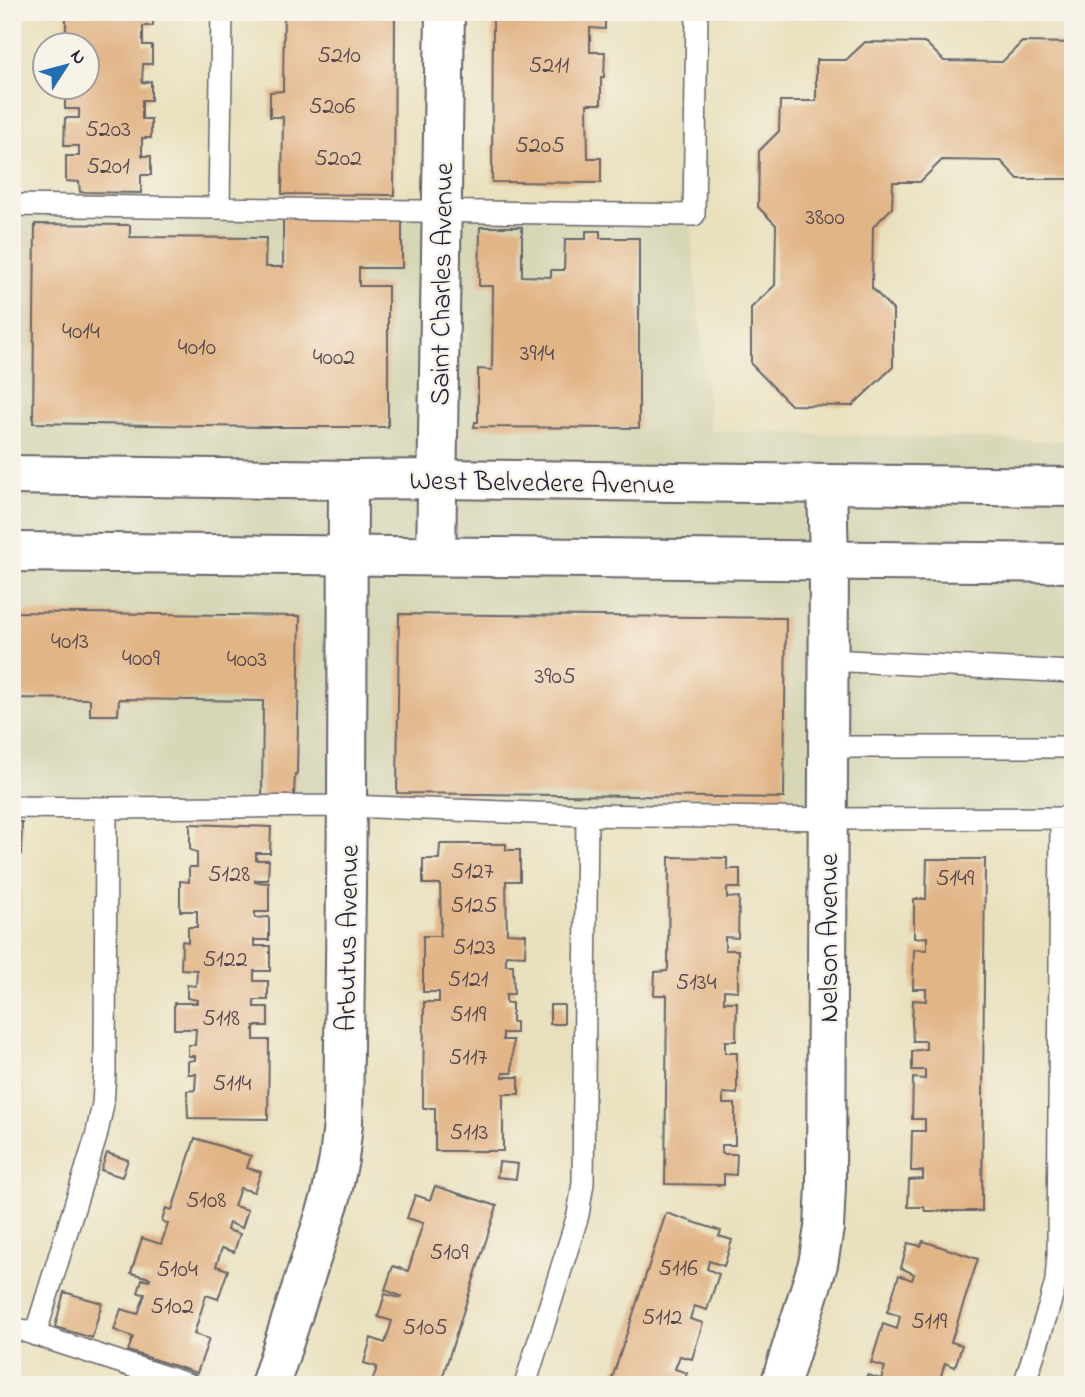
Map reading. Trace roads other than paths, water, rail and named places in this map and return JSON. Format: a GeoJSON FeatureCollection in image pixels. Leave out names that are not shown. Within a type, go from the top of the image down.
{"type":"FeatureCollection","features":[{"type":"Feature","properties":{"kind":"street","name":"Saint Charles Avenue"},"geometry":{"type":"LineString","coordinates":[[436,555],[445,12]]}},
{"type":"Feature","properties":{"kind":"street","name":"West Belvedere Avenue"},"geometry":{"type":"LineString","coordinates":[[12,475],[1073,487]]}},
{"type":"Feature","properties":{"kind":"street","name":"Arbutus Avenue"},"geometry":{"type":"LineString","coordinates":[[270,1385],[331,1196],[343,1125],[348,480]]}},
{"type":"Feature","properties":{"kind":"street","name":"Nelson Avenue"},"geometry":{"type":"LineString","coordinates":[[780,1385],[818,1264],[824,1228],[829,560],[827,484]]}},
{"type":"Feature","properties":{"kind":"street"},"geometry":{"type":"LineString","coordinates":[[12,552],[1073,563]]}},
{"type":"Feature","properties":{"kind":"lane"},"geometry":{"type":"LineString","coordinates":[[219,207],[222,12]]}},
{"type":"Feature","properties":{"kind":"lane"},"geometry":{"type":"LineString","coordinates":[[12,205],[694,215],[697,12]]}},
{"type":"Feature","properties":{"kind":"lane"},"geometry":{"type":"LineString","coordinates":[[828,660],[1073,672]]}},
{"type":"Feature","properties":{"kind":"lane"},"geometry":{"type":"LineString","coordinates":[[828,747],[1073,747]]}},
{"type":"Feature","properties":{"kind":"lane"},"geometry":{"type":"LineString","coordinates":[[12,807],[347,806],[587,815],[827,819],[1067,818],[1056,1281],[1024,1385]]}},
{"type":"Feature","properties":{"kind":"lane"},"geometry":{"type":"LineString","coordinates":[[35,1335],[96,1137],[103,1104],[107,808]]}},
{"type":"Feature","properties":{"kind":"lane"},"geometry":{"type":"LineString","coordinates":[[525,1385],[578,1215],[583,1183],[587,815]]}},
{"type":"Feature","properties":{"kind":"lane"},"geometry":{"type":"LineString","coordinates":[[12,1327],[190,1385]]}}]}
